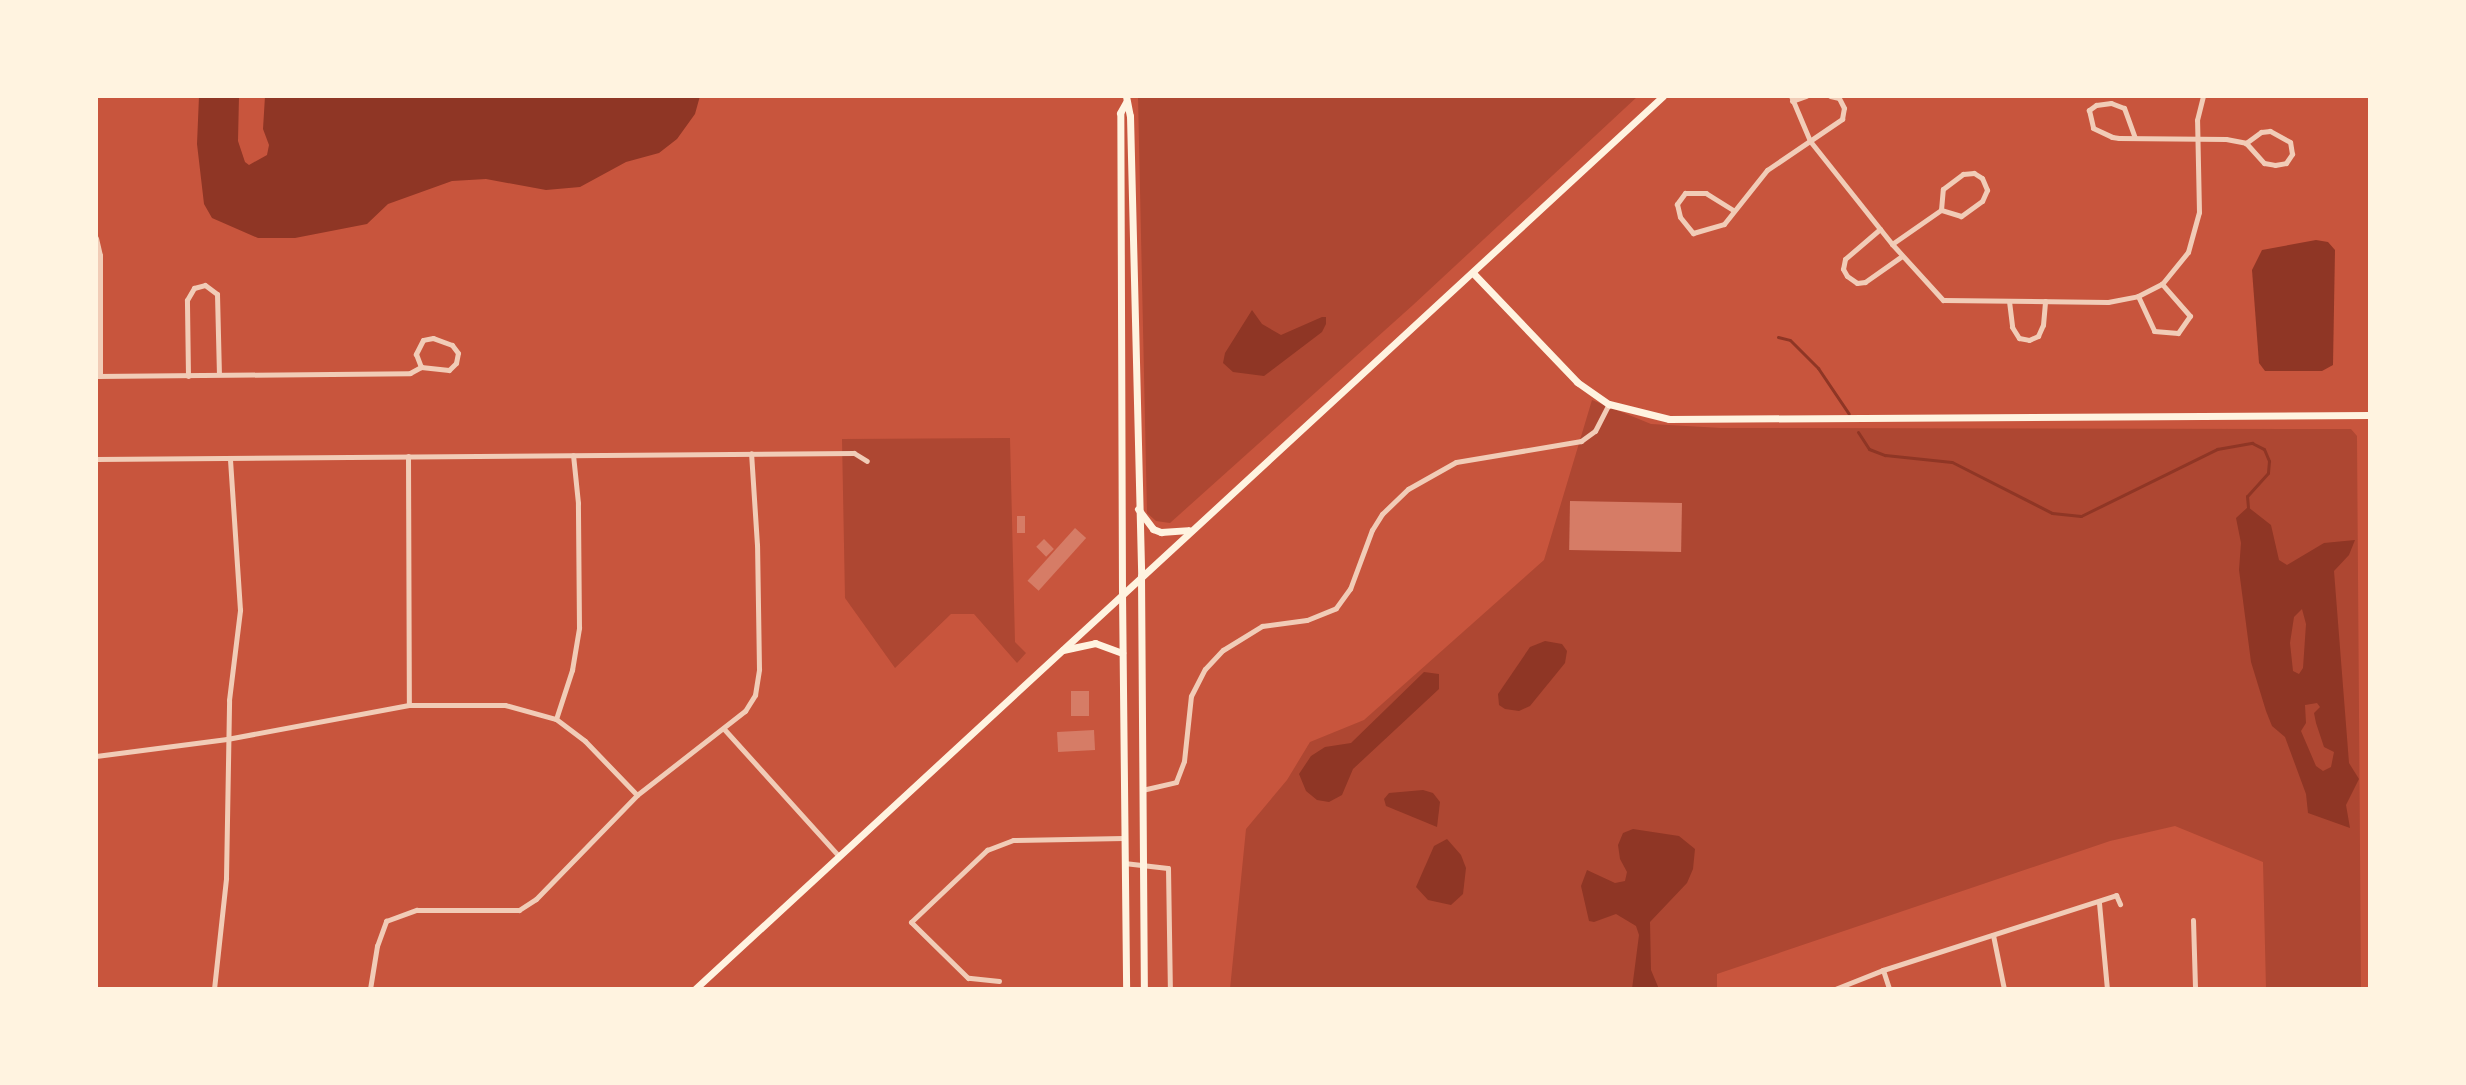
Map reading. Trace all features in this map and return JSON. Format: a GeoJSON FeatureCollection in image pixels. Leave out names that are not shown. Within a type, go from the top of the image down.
{"type":"FeatureCollection","features":[{"type":"Feature","properties":{"kind":"main road"},"geometry":{"type":"LineString","coordinates":[[695,989],[1190,529],[1663,96]]}},
{"type":"Feature","properties":{"kind":"main road"},"geometry":{"type":"LineString","coordinates":[[1126,99],[1130,116],[1141,576],[1144,989]]}},
{"type":"Feature","properties":{"kind":"main road"},"geometry":{"type":"LineString","coordinates":[[1126,99],[1120,113],[1126,989]]}},
{"type":"Feature","properties":{"kind":"main road"},"geometry":{"type":"LineString","coordinates":[[1473,273],[1577,382],[1609,404],[1669,419],[2370,415]]}},
{"type":"Feature","properties":{"kind":"main road"},"geometry":{"type":"LineString","coordinates":[[1138,509],[1144,522],[1161,532],[1190,529]]}},
{"type":"Feature","properties":{"kind":"main road"},"geometry":{"type":"LineString","coordinates":[[1060,650],[1095,643],[1122,653]]}},
{"type":"Feature","properties":{"kind":"street"},"geometry":{"type":"LineString","coordinates":[[1806,96],[1792,98],[1810,141],[1902,256],[1943,300],[2108,302],[2138,296],[2162,284],[2188,252],[2199,212],[2197,120],[2203,96]]}},
{"type":"Feature","properties":{"kind":"street"},"geometry":{"type":"LineString","coordinates":[[1733,210],[1706,193],[1685,193],[1677,204],[1680,217],[1693,233],[1724,224],[1767,170],[1842,119],[1844,108],[1839,98],[1830,96]]}},
{"type":"Feature","properties":{"kind":"street"},"geometry":{"type":"LineString","coordinates":[[2135,138],[2124,108],[2111,103],[2096,105],[2089,110],[2093,128],[2102,135],[2135,138],[2199,139],[2246,143],[2261,132],[2270,131],[2290,142],[2292,154],[2286,163],[2264,163],[2246,143]]}},
{"type":"Feature","properties":{"kind":"street"},"geometry":{"type":"LineString","coordinates":[[1892,244],[1941,210],[1943,189],[1963,174],[1974,173],[1982,178],[1987,190],[1982,201],[1961,216],[1941,210]]}},
{"type":"Feature","properties":{"kind":"street"},"geometry":{"type":"LineString","coordinates":[[1880,229],[1845,259],[1843,269],[1847,276],[1857,283],[1865,282],[1902,256]]}},
{"type":"Feature","properties":{"kind":"street"},"geometry":{"type":"LineString","coordinates":[[96,238],[100,255],[98,376],[410,373],[421,367],[449,370],[458,358],[455,348],[433,338],[423,340],[416,354],[421,367]]}},
{"type":"Feature","properties":{"kind":"street"},"geometry":{"type":"LineString","coordinates":[[2138,296],[2154,331],[2178,333],[2190,316],[2162,284]]}},
{"type":"Feature","properties":{"kind":"street"},"geometry":{"type":"LineString","coordinates":[[188,376],[187,300],[194,288],[205,285],[217,294],[219,374]]}},
{"type":"Feature","properties":{"kind":"street"},"geometry":{"type":"LineString","coordinates":[[2009,301],[2012,327],[2019,338],[2029,340],[2038,336],[2043,325],[2045,301]]}},
{"type":"Feature","properties":{"kind":"street"},"geometry":{"type":"LineString","coordinates":[[1141,790],[1176,782],[1184,761],[1191,696],[1205,669],[1223,650],[1262,626],[1307,620],[1336,608],[1350,589],[1372,530],[1382,514],[1408,489],[1456,462],[1581,441],[1595,431],[1609,404]]}},
{"type":"Feature","properties":{"kind":"street"},"geometry":{"type":"LineString","coordinates":[[370,989],[377,946],[386,921],[417,910],[519,910],[536,899],[637,795],[745,711],[755,695],[759,669],[757,545],[751,453]]}},
{"type":"Feature","properties":{"kind":"street"},"geometry":{"type":"LineString","coordinates":[[96,459],[854,453],[867,461]]}},
{"type":"Feature","properties":{"kind":"street"},"geometry":{"type":"LineString","coordinates":[[556,719],[572,670],[579,628],[580,546],[573,455]]}},
{"type":"Feature","properties":{"kind":"street"},"geometry":{"type":"LineString","coordinates":[[408,456],[409,705]]}},
{"type":"Feature","properties":{"kind":"street"},"geometry":{"type":"LineString","coordinates":[[214,989],[226,878],[227,739],[240,610],[230,458]]}},
{"type":"Feature","properties":{"kind":"street"},"geometry":{"type":"LineString","coordinates":[[96,756],[227,739],[409,705],[505,705],[556,719],[585,741],[637,795]]}},
{"type":"Feature","properties":{"kind":"street"},"geometry":{"type":"LineString","coordinates":[[724,729],[838,855]]}},
{"type":"Feature","properties":{"kind":"street"},"geometry":{"type":"LineString","coordinates":[[999,981],[968,978],[911,922],[987,850],[1013,840],[1124,838]]}},
{"type":"Feature","properties":{"kind":"street"},"geometry":{"type":"LineString","coordinates":[[1124,863],[1168,868],[1170,989]]}},
{"type":"Feature","properties":{"kind":"street"},"geometry":{"type":"LineString","coordinates":[[1835,989],[1883,970],[2099,903],[2116,895],[2120,904]]}},
{"type":"Feature","properties":{"kind":"street"},"geometry":{"type":"LineString","coordinates":[[2099,903],[2107,989]]}},
{"type":"Feature","properties":{"kind":"street"},"geometry":{"type":"LineString","coordinates":[[2193,920],[2195,989]]}},
{"type":"Feature","properties":{"kind":"street"},"geometry":{"type":"LineString","coordinates":[[1993,935],[2004,989]]}},
{"type":"Feature","properties":{"kind":"street"},"geometry":{"type":"LineString","coordinates":[[1883,970],[1889,989]]}},
{"type":"Feature","properties":{"kind":"shaded area"},"geometry":{"type":"Polygon","coordinates":[[[199,96],[239,96],[238,141],[249,165],[267,155],[269,145],[263,129],[265,96],[700,96],[695,114],[677,139],[659,153],[626,162],[580,187],[546,190],[486,179],[452,181],[388,204],[367,224],[295,238],[258,238],[212,218],[204,204],[197,144],[199,96]]]}},
{"type":"Feature","properties":{"kind":"shaded area"},"geometry":{"type":"Polygon","coordinates":[[[1138,96],[1638,96],[1413,305],[1170,523],[1156,521],[1147,513],[1138,96]]]}},
{"type":"Feature","properties":{"kind":"shaded area"},"geometry":{"type":"Polygon","coordinates":[[[2316,240],[2328,242],[2335,250],[2333,365],[2322,371],[2265,371],[2259,363],[2252,270],[2262,250],[2316,240]]]}},
{"type":"Feature","properties":{"kind":"shaded area"},"geometry":{"type":"Polygon","coordinates":[[[1252,310],[1262,324],[1281,335],[1322,317],[1326,317],[1326,324],[1322,332],[1264,376],[1233,372],[1223,363],[1225,353],[1252,310]]]}},
{"type":"Feature","properties":{"kind":"shaded area"},"geometry":{"type":"Polygon","coordinates":[[[1592,400],[1651,424],[1721,428],[2351,429],[2357,436],[2361,989],[2266,989],[2263,862],[2175,826],[2110,841],[1717,974],[1717,989],[1230,989],[1246,829],[1287,780],[1310,742],[1364,720],[1544,560],[1592,400]]]}},
{"type":"Feature","properties":{"kind":"shaded area"},"geometry":{"type":"Polygon","coordinates":[[[1010,438],[1015,642],[1026,653],[1017,663],[974,614],[951,614],[895,668],[845,598],[842,439],[1010,438]]]}},
{"type":"Feature","properties":{"kind":"shaded area"},"geometry":{"type":"Polygon","coordinates":[[[2248,507],[2271,525],[2279,560],[2287,565],[2324,543],[2355,540],[2349,555],[2334,571],[2349,763],[2359,779],[2346,805],[2350,828],[2308,813],[2306,794],[2285,737],[2272,726],[2266,711],[2251,662],[2239,570],[2241,543],[2236,518],[2248,507]],[[2302,609],[2294,617],[2290,643],[2293,671],[2299,674],[2303,668],[2306,624],[2302,609]],[[2317,703],[2305,705],[2306,723],[2301,731],[2316,766],[2323,771],[2331,767],[2334,752],[2324,747],[2314,713],[2320,707],[2317,703]]]}},
{"type":"Feature","properties":{"kind":"shaded area"},"geometry":{"type":"Polygon","coordinates":[[[1545,641],[1562,644],[1567,651],[1565,663],[1530,706],[1519,711],[1505,709],[1499,705],[1498,694],[1530,647],[1545,641]]]}},
{"type":"Feature","properties":{"kind":"shaded area"},"geometry":{"type":"Polygon","coordinates":[[[1424,672],[1439,674],[1439,689],[1353,769],[1342,795],[1329,802],[1317,800],[1306,791],[1299,774],[1311,756],[1325,747],[1351,743],[1424,672]]]}},
{"type":"Feature","properties":{"kind":"shaded area"},"geometry":{"type":"Polygon","coordinates":[[[1423,790],[1433,793],[1440,802],[1437,827],[1386,806],[1384,799],[1389,793],[1423,790]]]}},
{"type":"Feature","properties":{"kind":"shaded area"},"geometry":{"type":"Polygon","coordinates":[[[1633,829],[1679,836],[1695,849],[1693,869],[1687,883],[1650,922],[1651,970],[1659,989],[1632,989],[1639,935],[1636,926],[1616,914],[1589,921],[1581,886],[1587,870],[1615,883],[1625,881],[1627,872],[1620,859],[1618,845],[1623,833],[1633,829]]]}},
{"type":"Feature","properties":{"kind":"shaded area"},"geometry":{"type":"Polygon","coordinates":[[[1447,839],[1461,855],[1466,868],[1463,894],[1451,905],[1428,900],[1416,887],[1434,846],[1447,839]]]}},
{"type":"Feature","properties":{"kind":"building"},"geometry":{"type":"Polygon","coordinates":[[[1570,501],[1682,503],[1681,552],[1569,550],[1570,501]]]}},
{"type":"Feature","properties":{"kind":"building"},"geometry":{"type":"Polygon","coordinates":[[[1017,516],[1025,516],[1025,533],[1017,533],[1017,516]]]}},
{"type":"Feature","properties":{"kind":"building"},"geometry":{"type":"Polygon","coordinates":[[[1075,528],[1086,538],[1039,591],[1027,581],[1075,528]]]}},
{"type":"Feature","properties":{"kind":"building"},"geometry":{"type":"Polygon","coordinates":[[[1044,539],[1054,549],[1046,557],[1036,547],[1044,539]]]}},
{"type":"Feature","properties":{"kind":"building"},"geometry":{"type":"Polygon","coordinates":[[[1071,691],[1089,691],[1089,716],[1071,716],[1071,691]]]}},
{"type":"Feature","properties":{"kind":"building"},"geometry":{"type":"Polygon","coordinates":[[[1094,730],[1095,750],[1058,752],[1057,732],[1094,730]]]}},
{"type":"Feature","properties":{"kind":"waterway"},"geometry":{"type":"LineString","coordinates":[[1778,337],[1790,340],[1818,368],[1849,414]]}},
{"type":"Feature","properties":{"kind":"waterway"},"geometry":{"type":"LineString","coordinates":[[1858,432],[1869,449],[1885,455],[1952,462],[2052,513],[2081,516],[2217,449],[2252,443],[2264,449],[2269,461],[2268,473],[2247,496],[2248,507]]}}]}
